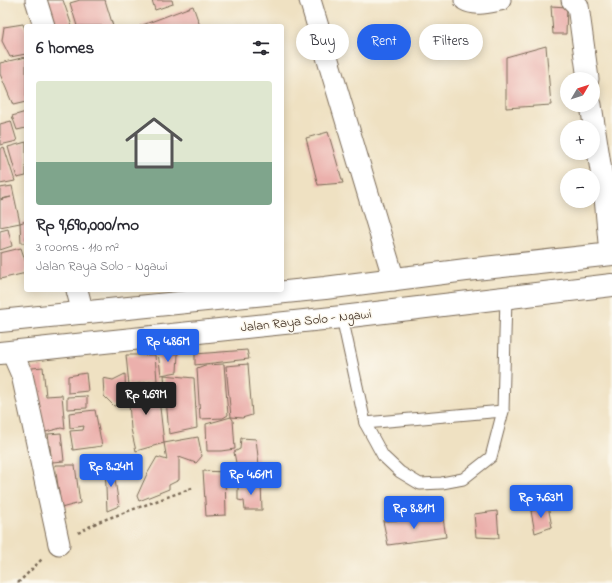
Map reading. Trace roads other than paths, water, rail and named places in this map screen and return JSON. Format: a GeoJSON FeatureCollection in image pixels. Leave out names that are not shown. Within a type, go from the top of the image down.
{"type":"FeatureCollection","features":[{"type":"Feature","properties":{"kind":"highway"},"geometry":{"type":"LineString","coordinates":[[284,289],[394,280],[611,254]]}},
{"type":"Feature","properties":{"kind":"highway","name":"Jalan Raya Solo - Ngawi"},"geometry":{"type":"LineString","coordinates":[[6,353],[342,317],[612,285]]}},
{"type":"Feature","properties":{"kind":"highway"},"geometry":{"type":"LineString","coordinates":[[0,321],[253,292]]}},
{"type":"Feature","properties":{"kind":"street"},"geometry":{"type":"LineString","coordinates":[[36,0],[43,24]]}},
{"type":"Feature","properties":{"kind":"street"},"geometry":{"type":"LineString","coordinates":[[310,0],[394,280]]}},
{"type":"Feature","properties":{"kind":"street"},"geometry":{"type":"LineString","coordinates":[[465,0],[468,2],[485,3],[500,0]]}},
{"type":"Feature","properties":{"kind":"street"},"geometry":{"type":"LineString","coordinates":[[572,0],[578,6],[587,72]]}},
{"type":"Feature","properties":{"kind":"street"},"geometry":{"type":"LineString","coordinates":[[592,112],[605,197],[611,254]]}},
{"type":"Feature","properties":{"kind":"street"},"geometry":{"type":"LineString","coordinates":[[78,292],[83,312]]}},
{"type":"Feature","properties":{"kind":"street"},"geometry":{"type":"LineString","coordinates":[[6,353],[22,375],[59,544]]}},
{"type":"Feature","properties":{"kind":"lane"},"geometry":{"type":"LineString","coordinates":[[342,317],[365,423],[383,456],[400,472],[420,484],[442,483],[463,479],[491,457],[503,410],[506,297]]}},
{"type":"Feature","properties":{"kind":"lane"},"geometry":{"type":"LineString","coordinates":[[365,423],[503,410]]}}]}
